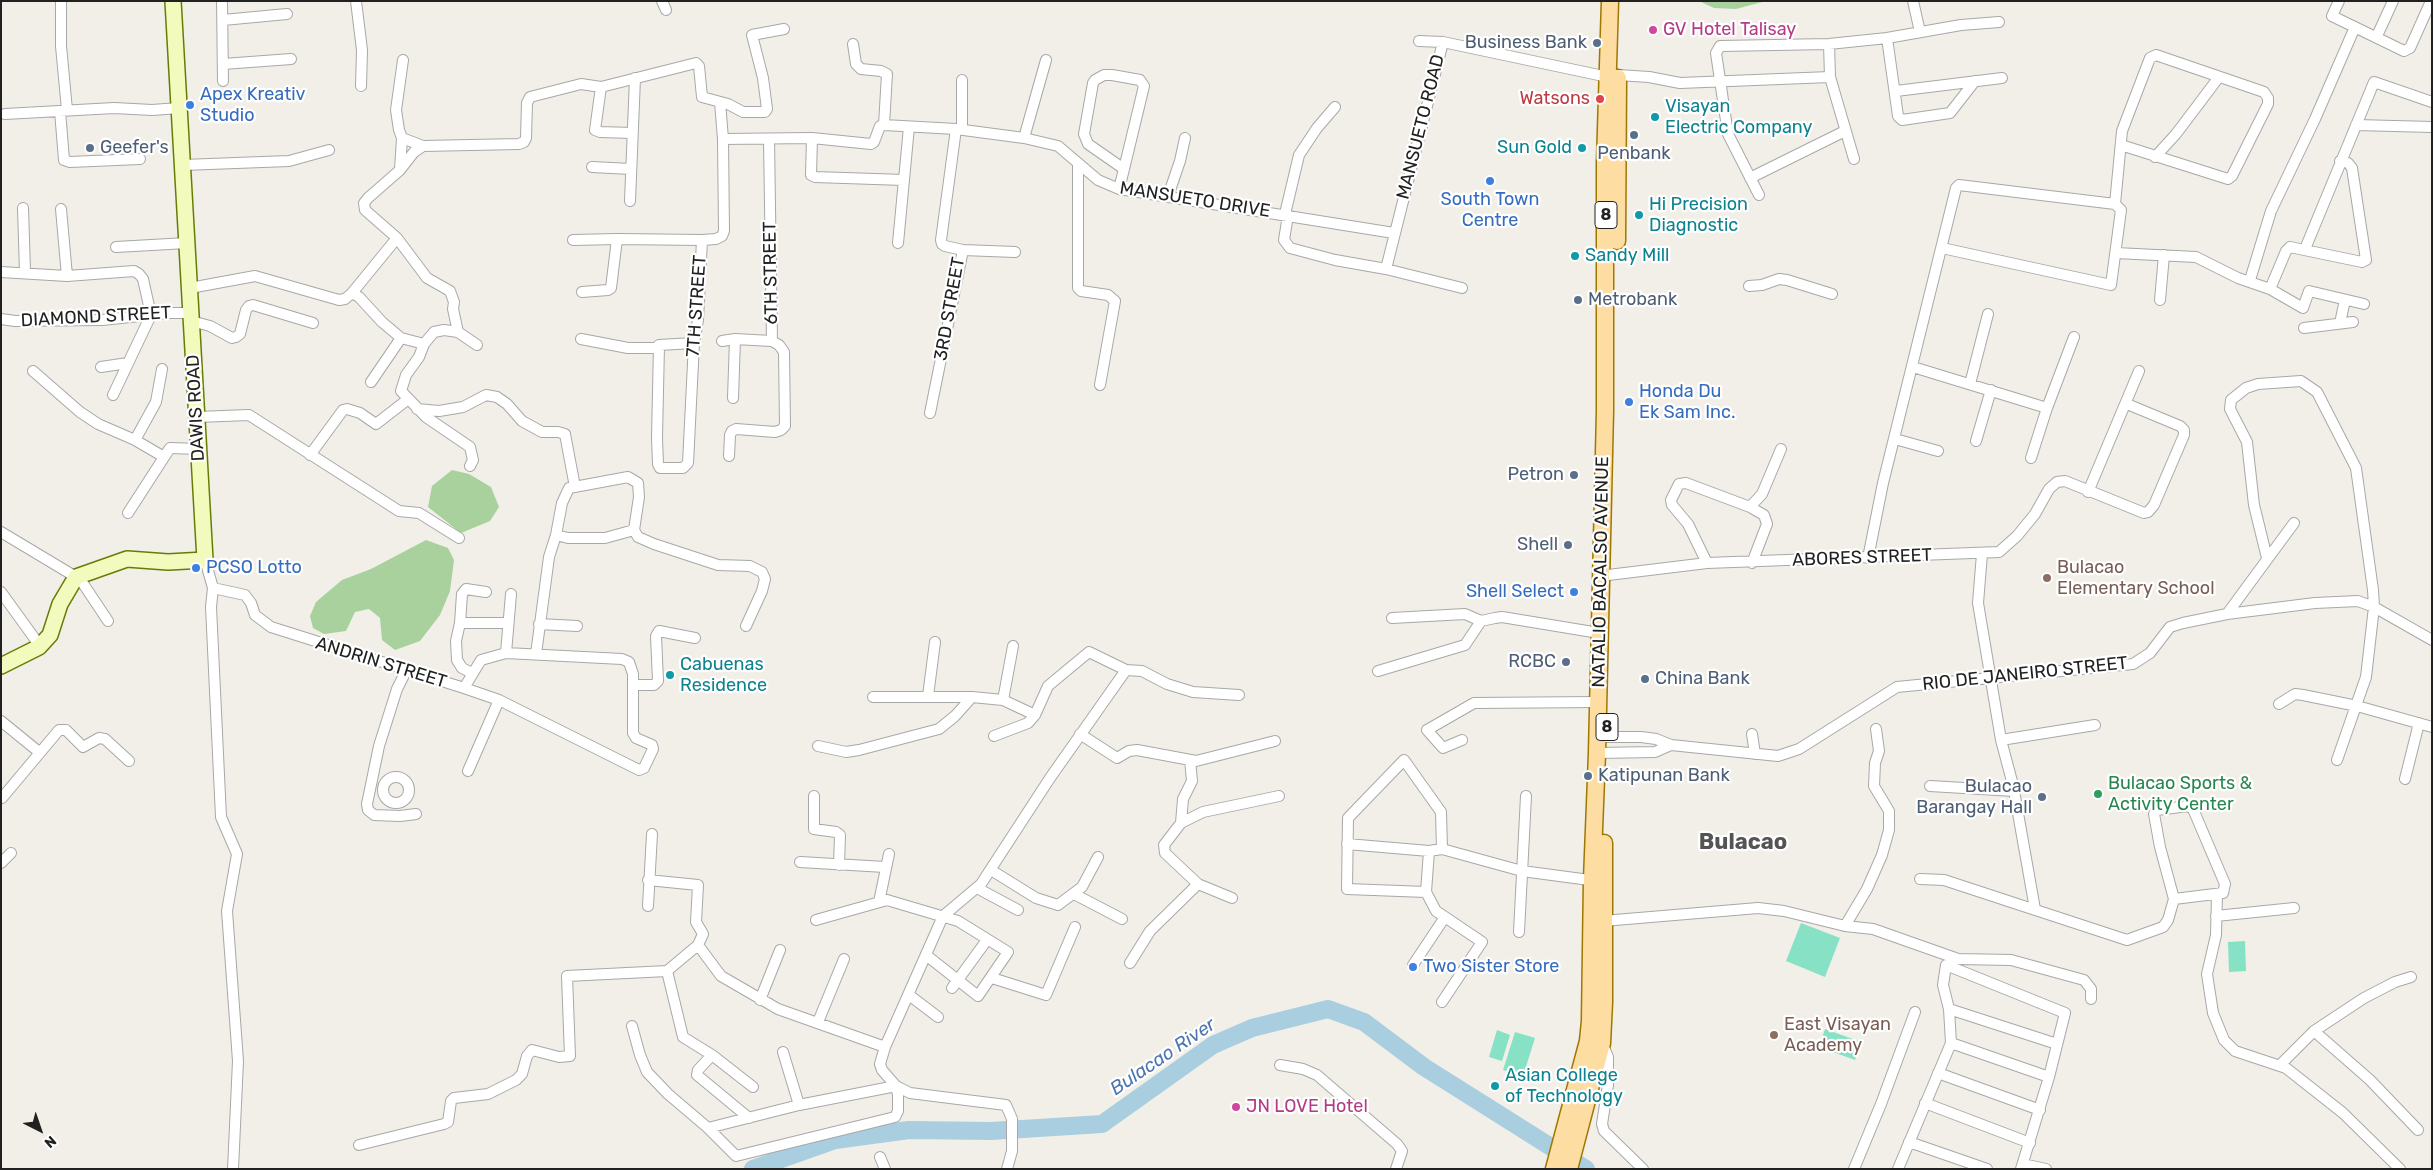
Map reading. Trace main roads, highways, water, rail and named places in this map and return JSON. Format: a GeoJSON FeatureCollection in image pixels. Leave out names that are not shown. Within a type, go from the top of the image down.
{"type":"FeatureCollection","features":[{"type":"Feature","properties":{"kind":"main road","name":"NATALIO BACALSO AVENUE"},"geometry":{"type":"LineString","coordinates":[[1610,1],[1613,76]]}},
{"type":"Feature","properties":{"kind":"main road","name":"NATALIO BACALSO AVENUE"},"geometry":{"type":"LineString","coordinates":[[1595,1042],[1591,1003],[1598,881],[1606,575],[1607,284],[1605,162],[1620,1]]}},
{"type":"Feature","properties":{"kind":"main road","name":"NATALIO BACALSO AVENUE"},"geometry":{"type":"LineString","coordinates":[[1602,745],[1598,702],[1599,633],[1606,575]]}},
{"type":"Feature","properties":{"kind":"main road","name":"NATALIO BACALSO AVENUE"},"geometry":{"type":"LineString","coordinates":[[1563,1164],[1604,1002],[1603,921],[1598,881]]}},
{"type":"Feature","properties":{"kind":"waterway","name":"Bulacao River"},"geometry":{"type":"LineString","coordinates":[[753,1169],[835,1140],[909,1130],[991,1131],[1102,1124],[1213,1045],[1252,1028],[1328,1009],[1364,1022],[1424,1067],[1586,1169]]}},
{"type":"Feature","properties":{"kind":"place","name":"GV Hotel Talisay"},"geometry":{"type":"Point","coordinates":[1653,30]}},
{"type":"Feature","properties":{"kind":"place","name":"Business Bank"},"geometry":{"type":"Point","coordinates":[1597,43]}},
{"type":"Feature","properties":{"kind":"place","name":"Watsons"},"geometry":{"type":"Point","coordinates":[1600,99]}},
{"type":"Feature","properties":{"kind":"place","name":"Apex Kreativ Studio"},"geometry":{"type":"Point","coordinates":[190,105]}},
{"type":"Feature","properties":{"kind":"place","name":"Visayan Electric Company"},"geometry":{"type":"Point","coordinates":[1655,117]}},
{"type":"Feature","properties":{"kind":"place","name":"Penbank"},"geometry":{"type":"Point","coordinates":[1634,135]}},
{"type":"Feature","properties":{"kind":"place","name":"Geefer's"},"geometry":{"type":"Point","coordinates":[90,148]}},
{"type":"Feature","properties":{"kind":"place","name":"Sun Gold"},"geometry":{"type":"Point","coordinates":[1582,148]}},
{"type":"Feature","properties":{"kind":"place","name":"South Town Centre"},"geometry":{"type":"Point","coordinates":[1490,181]}},
{"type":"Feature","properties":{"kind":"place","name":"Hi Precision Diagnostic"},"geometry":{"type":"Point","coordinates":[1639,215]}},
{"type":"Feature","properties":{"kind":"place","name":"Sandy Mill"},"geometry":{"type":"Point","coordinates":[1575,256]}},
{"type":"Feature","properties":{"kind":"place","name":"Metrobank"},"geometry":{"type":"Point","coordinates":[1578,300]}},
{"type":"Feature","properties":{"kind":"place","name":"Honda Du Ek Sam Inc."},"geometry":{"type":"Point","coordinates":[1629,402]}},
{"type":"Feature","properties":{"kind":"place","name":"Petron"},"geometry":{"type":"Point","coordinates":[1574,475]}},
{"type":"Feature","properties":{"kind":"place","name":"Shell"},"geometry":{"type":"Point","coordinates":[1568,545]}},
{"type":"Feature","properties":{"kind":"place","name":"PCSO Lotto"},"geometry":{"type":"Point","coordinates":[196,568]}},
{"type":"Feature","properties":{"kind":"place","name":"Bulacao Elementary School"},"geometry":{"type":"Point","coordinates":[2047,578]}},
{"type":"Feature","properties":{"kind":"place","name":"Shell Select"},"geometry":{"type":"Point","coordinates":[1574,592]}},
{"type":"Feature","properties":{"kind":"place","name":"RCBC"},"geometry":{"type":"Point","coordinates":[1566,662]}},
{"type":"Feature","properties":{"kind":"place","name":"Cabuenas Residence"},"geometry":{"type":"Point","coordinates":[670,675]}},
{"type":"Feature","properties":{"kind":"place","name":"China Bank"},"geometry":{"type":"Point","coordinates":[1645,679]}},
{"type":"Feature","properties":{"kind":"place","name":"Katipunan Bank"},"geometry":{"type":"Point","coordinates":[1588,776]}},
{"type":"Feature","properties":{"kind":"place","name":"Bulacao Sports & Activity Center"},"geometry":{"type":"Point","coordinates":[2098,794]}},
{"type":"Feature","properties":{"kind":"place","name":"Bulacao Barangay Hall"},"geometry":{"type":"Point","coordinates":[2042,797]}},
{"type":"Feature","properties":{"kind":"place","name":"Two Sister Store"},"geometry":{"type":"Point","coordinates":[1413,967]}},
{"type":"Feature","properties":{"kind":"place","name":"East Visayan Academy"},"geometry":{"type":"Point","coordinates":[1774,1035]}},
{"type":"Feature","properties":{"kind":"place","name":"Asian College of Technology"},"geometry":{"type":"Point","coordinates":[1495,1086]}},
{"type":"Feature","properties":{"kind":"place","name":"JN LOVE Hotel"},"geometry":{"type":"Point","coordinates":[1236,1107]}},
{"type":"Feature","properties":{"kind":"district","name":"Bulacao"},"geometry":{"type":"Point","coordinates":[1743,843]}}]}
